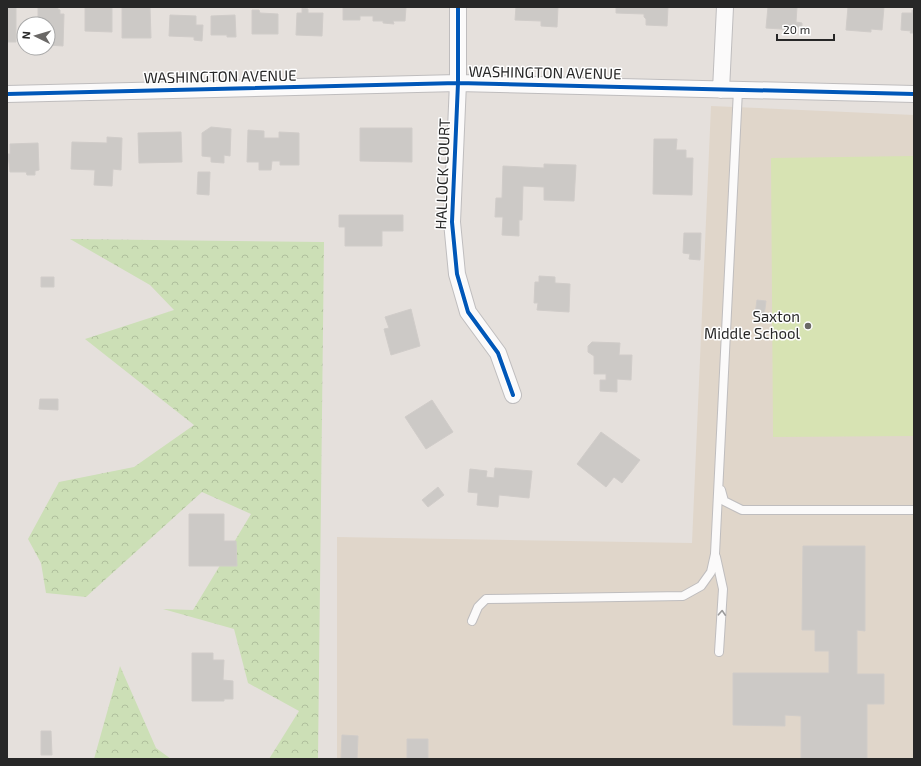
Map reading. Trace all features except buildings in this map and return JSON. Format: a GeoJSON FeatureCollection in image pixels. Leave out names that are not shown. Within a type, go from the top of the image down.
{"type":"FeatureCollection","features":[{"type":"Feature","properties":{"kind":"street","name":"HALLOCK COURT"},"geometry":{"type":"LineString","coordinates":[[458,7],[458,83],[452,222],[457,274],[468,312],[498,353],[513,395]]}},
{"type":"Feature","properties":{"kind":"street"},"geometry":{"type":"LineString","coordinates":[[721,90],[725,7]]}},
{"type":"Feature","properties":{"kind":"street","name":"WASHINGTON AVENUE"},"geometry":{"type":"LineString","coordinates":[[7,94],[458,83],[914,94]]}},
{"type":"Feature","properties":{"kind":"lane"},"geometry":{"type":"LineString","coordinates":[[472,620],[478,607],[486,599],[683,596],[701,586],[711,572],[715,554],[719,486],[738,90]]}},
{"type":"Feature","properties":{"kind":"lane"},"geometry":{"type":"LineString","coordinates":[[719,486],[724,501],[742,510],[914,510]]}},
{"type":"Feature","properties":{"kind":"lane"},"geometry":{"type":"LineString","coordinates":[[715,554],[723,589],[719,652]]}},
{"type":"Feature","properties":{"kind":"shaded area","name":"Saxton Middle School"},"geometry":{"type":"Polygon","coordinates":[[[711,106],[914,115],[914,759],[337,759],[337,537],[692,543],[711,106]]]}},
{"type":"Feature","properties":{"kind":"green space"},"geometry":{"type":"Polygon","coordinates":[[[914,156],[914,436],[773,437],[771,158],[914,156]]]}},
{"type":"Feature","properties":{"kind":"green space"},"geometry":{"type":"Polygon","coordinates":[[[70,239],[324,242],[318,759],[269,759],[299,711],[248,683],[234,629],[163,609],[193,610],[251,514],[202,492],[86,597],[46,593],[41,563],[28,539],[59,482],[134,467],[194,425],[85,339],[174,310],[150,285],[70,239]]]}},
{"type":"Feature","properties":{"kind":"green space"},"geometry":{"type":"Polygon","coordinates":[[[120,666],[156,748],[171,759],[94,759],[120,666]]]}},
{"type":"Feature","properties":{"kind":"cycle path"},"geometry":{"type":"LineString","coordinates":[[458,7],[458,83],[452,222],[457,274],[468,312],[498,353],[513,395]]}},
{"type":"Feature","properties":{"kind":"cycle path"},"geometry":{"type":"LineString","coordinates":[[7,94],[458,83],[914,94]]}},
{"type":"Feature","properties":{"kind":"place","name":"Saxton Middle School"},"geometry":{"type":"Point","coordinates":[808,326]}}]}
